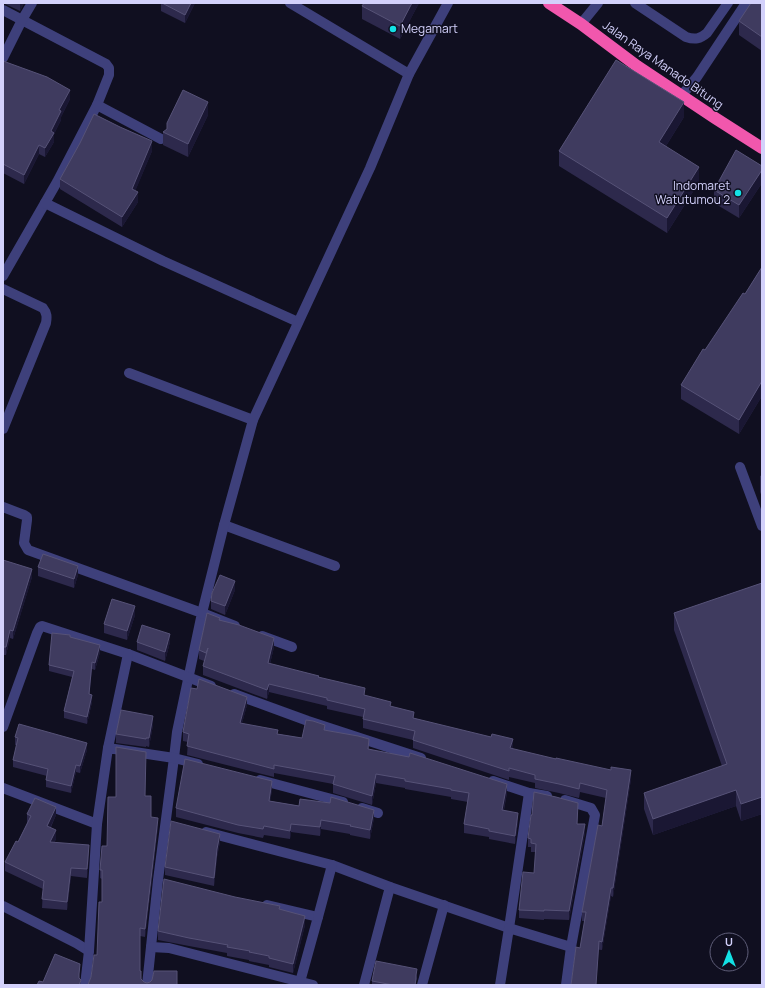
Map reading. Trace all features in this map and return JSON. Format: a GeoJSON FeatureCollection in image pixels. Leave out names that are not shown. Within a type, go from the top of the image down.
{"type":"FeatureCollection","features":[{"type":"Feature","properties":{"kind":"highway","name":"Jalan Raya Manado Bitung"},"geometry":{"type":"LineString","coordinates":[[549,3],[581,24],[637,66],[762,148]]}},
{"type":"Feature","properties":{"kind":"street"},"geometry":{"type":"LineString","coordinates":[[3,58],[32,3]]}},
{"type":"Feature","properties":{"kind":"street"},"geometry":{"type":"LineString","coordinates":[[290,3],[409,74]]}},
{"type":"Feature","properties":{"kind":"street"},"geometry":{"type":"LineString","coordinates":[[147,985],[151,947],[170,822],[174,758],[178,732],[202,613],[224,524],[253,420],[370,168],[409,74],[448,3]]}},
{"type":"Feature","properties":{"kind":"street"},"geometry":{"type":"LineString","coordinates":[[581,24],[598,3]]}},
{"type":"Feature","properties":{"kind":"street"},"geometry":{"type":"LineString","coordinates":[[635,3],[686,37],[693,39],[698,39],[707,34],[728,3]]}},
{"type":"Feature","properties":{"kind":"street"},"geometry":{"type":"LineString","coordinates":[[682,95],[697,77],[746,3]]}},
{"type":"Feature","properties":{"kind":"street"},"geometry":{"type":"LineString","coordinates":[[3,10],[106,64],[109,68],[110,75],[97,105],[57,182],[3,276]]}},
{"type":"Feature","properties":{"kind":"street"},"geometry":{"type":"LineString","coordinates":[[97,105],[161,139]]}},
{"type":"Feature","properties":{"kind":"street"},"geometry":{"type":"LineString","coordinates":[[45,203],[163,261],[298,322]]}},
{"type":"Feature","properties":{"kind":"street"},"geometry":{"type":"LineString","coordinates":[[3,289],[43,308],[47,316],[46,323],[3,429]]}},
{"type":"Feature","properties":{"kind":"street"},"geometry":{"type":"LineString","coordinates":[[129,373],[253,420]]}},
{"type":"Feature","properties":{"kind":"street"},"geometry":{"type":"LineString","coordinates":[[740,467],[762,526]]}},
{"type":"Feature","properties":{"kind":"street"},"geometry":{"type":"LineString","coordinates":[[3,507],[27,517],[24,543],[28,550],[292,647]]}},
{"type":"Feature","properties":{"kind":"street"},"geometry":{"type":"LineString","coordinates":[[224,524],[335,566]]}},
{"type":"Feature","properties":{"kind":"street"},"geometry":{"type":"LineString","coordinates":[[3,727],[40,627],[45,626],[128,654],[308,721],[434,762]]}},
{"type":"Feature","properties":{"kind":"street"},"geometry":{"type":"LineString","coordinates":[[85,985],[89,951],[97,824],[108,748],[128,654]]}},
{"type":"Feature","properties":{"kind":"street"},"geometry":{"type":"LineString","coordinates":[[108,748],[174,758],[204,766]]}},
{"type":"Feature","properties":{"kind":"street"},"geometry":{"type":"LineString","coordinates":[[249,778],[325,797],[378,813]]}},
{"type":"Feature","properties":{"kind":"street"},"geometry":{"type":"LineString","coordinates":[[485,778],[529,793],[558,798],[584,805],[591,808],[595,815],[571,947],[566,985]]}},
{"type":"Feature","properties":{"kind":"street"},"geometry":{"type":"LineString","coordinates":[[3,788],[97,824]]}},
{"type":"Feature","properties":{"kind":"street"},"geometry":{"type":"LineString","coordinates":[[500,985],[529,793]]}},
{"type":"Feature","properties":{"kind":"street"},"geometry":{"type":"LineString","coordinates":[[196,829],[332,865],[390,887],[509,928],[571,947]]}},
{"type":"Feature","properties":{"kind":"street"},"geometry":{"type":"LineString","coordinates":[[300,982],[332,865]]}},
{"type":"Feature","properties":{"kind":"street"},"geometry":{"type":"LineString","coordinates":[[364,985],[390,887]]}},
{"type":"Feature","properties":{"kind":"street"},"geometry":{"type":"LineString","coordinates":[[257,903],[318,916]]}},
{"type":"Feature","properties":{"kind":"street"},"geometry":{"type":"LineString","coordinates":[[422,985],[444,905]]}},
{"type":"Feature","properties":{"kind":"street"},"geometry":{"type":"LineString","coordinates":[[3,906],[89,951]]}},
{"type":"Feature","properties":{"kind":"street"},"geometry":{"type":"LineString","coordinates":[[151,947],[169,948],[313,985]]}},
{"type":"Feature","properties":{"kind":"building"},"geometry":{"type":"Polygon","coordinates":[[[162,3],[191,3],[185,15],[162,3]]]}},
{"type":"Feature","properties":{"kind":"building"},"geometry":{"type":"Polygon","coordinates":[[[364,3],[412,3],[400,26],[362,6],[364,3]]]}},
{"type":"Feature","properties":{"kind":"building"},"geometry":{"type":"Polygon","coordinates":[[[751,3],[762,3],[762,37],[739,21],[751,3]]]}},
{"type":"Feature","properties":{"kind":"building"},"geometry":{"type":"Polygon","coordinates":[[[616,60],[684,102],[659,142],[699,167],[667,218],[559,151],[616,60]]]}},
{"type":"Feature","properties":{"kind":"building"},"geometry":{"type":"Polygon","coordinates":[[[3,61],[47,77],[70,90],[59,110],[61,111],[51,131],[54,133],[45,148],[39,145],[24,175],[3,164],[3,61]]]}},
{"type":"Feature","properties":{"kind":"building"},"geometry":{"type":"Polygon","coordinates":[[[183,90],[208,102],[188,144],[163,132],[167,129],[167,123],[183,90]]]}},
{"type":"Feature","properties":{"kind":"building"},"geometry":{"type":"Polygon","coordinates":[[[94,114],[152,141],[132,189],[138,192],[122,217],[60,179],[94,114]]]}},
{"type":"Feature","properties":{"kind":"building","name":"Indomaret Watutumou 2"},"geometry":{"type":"Polygon","coordinates":[[[736,150],[762,166],[762,170],[739,205],[714,190],[736,150]]]}},
{"type":"Feature","properties":{"kind":"building"},"geometry":{"type":"Polygon","coordinates":[[[762,267],[762,381],[739,420],[681,385],[703,349],[705,350],[743,293],[745,294],[762,267]]]}},
{"type":"Feature","properties":{"kind":"building"},"geometry":{"type":"Polygon","coordinates":[[[43,554],[78,566],[74,579],[38,567],[43,554]]]}},
{"type":"Feature","properties":{"kind":"building"},"geometry":{"type":"Polygon","coordinates":[[[3,560],[32,569],[13,631],[10,630],[6,647],[3,647],[3,560]]]}},
{"type":"Feature","properties":{"kind":"building"},"geometry":{"type":"Polygon","coordinates":[[[220,575],[235,581],[225,606],[211,601],[212,593],[220,575]]]}},
{"type":"Feature","properties":{"kind":"building"},"geometry":{"type":"Polygon","coordinates":[[[762,583],[762,797],[741,804],[736,790],[653,819],[644,793],[727,764],[674,613],[762,583]]]}},
{"type":"Feature","properties":{"kind":"building"},"geometry":{"type":"Polygon","coordinates":[[[112,599],[135,606],[127,631],[104,624],[112,599]]]}},
{"type":"Feature","properties":{"kind":"building"},"geometry":{"type":"Polygon","coordinates":[[[207,613],[220,618],[219,620],[239,625],[274,638],[268,663],[365,688],[364,695],[391,702],[390,706],[414,712],[413,718],[491,737],[492,734],[513,739],[510,748],[556,759],[611,770],[611,767],[631,770],[613,888],[611,888],[602,942],[599,941],[596,985],[571,985],[576,947],[580,948],[586,912],[582,912],[598,825],[602,826],[607,790],[580,783],[579,789],[535,779],[535,775],[509,768],[509,771],[413,740],[415,731],[363,719],[365,709],[269,684],[267,690],[203,666],[208,648],[206,653],[199,650],[207,613]]]}},
{"type":"Feature","properties":{"kind":"building"},"geometry":{"type":"Polygon","coordinates":[[[142,625],[170,634],[165,652],[137,642],[142,625]]]}},
{"type":"Feature","properties":{"kind":"building"},"geometry":{"type":"Polygon","coordinates":[[[52,633],[70,635],[70,637],[100,645],[95,663],[92,662],[89,694],[92,695],[87,717],[64,711],[74,671],[49,665],[52,633]]]}},
{"type":"Feature","properties":{"kind":"building"},"geometry":{"type":"Polygon","coordinates":[[[199,679],[247,697],[240,723],[278,730],[277,734],[302,738],[306,720],[313,721],[325,725],[324,730],[369,739],[368,749],[409,757],[410,753],[507,784],[502,810],[518,813],[515,836],[464,824],[469,793],[376,774],[372,796],[333,784],[335,776],[274,765],[274,769],[187,746],[189,734],[183,732],[191,688],[197,689],[199,679]]]}},
{"type":"Feature","properties":{"kind":"building"},"geometry":{"type":"Polygon","coordinates":[[[121,710],[153,716],[149,738],[146,739],[116,734],[121,710]]]}},
{"type":"Feature","properties":{"kind":"building"},"geometry":{"type":"Polygon","coordinates":[[[19,724],[87,743],[80,766],[76,765],[71,786],[46,780],[48,769],[13,760],[18,738],[15,737],[19,724]]]}},
{"type":"Feature","properties":{"kind":"building"},"geometry":{"type":"Polygon","coordinates":[[[116,747],[146,752],[145,796],[151,796],[151,817],[158,818],[145,929],[140,928],[141,979],[147,983],[152,980],[154,971],[177,971],[177,985],[88,985],[91,977],[94,955],[97,955],[99,902],[102,902],[102,870],[100,870],[102,846],[107,846],[108,797],[116,797],[116,747]]]}},
{"type":"Feature","properties":{"kind":"building"},"geometry":{"type":"Polygon","coordinates":[[[185,759],[272,781],[269,801],[299,806],[300,799],[330,803],[331,797],[374,810],[370,830],[321,820],[320,827],[291,824],[290,831],[264,826],[263,829],[238,825],[176,808],[185,759]]]}},
{"type":"Feature","properties":{"kind":"building"},"geometry":{"type":"Polygon","coordinates":[[[534,792],[578,803],[577,824],[585,824],[569,911],[519,910],[523,872],[534,873],[536,844],[531,843],[531,839],[528,838],[534,792]]]}},
{"type":"Feature","properties":{"kind":"building"},"geometry":{"type":"Polygon","coordinates":[[[35,798],[56,807],[47,826],[56,830],[50,842],[89,845],[87,869],[71,868],[67,902],[42,899],[44,881],[5,862],[16,841],[18,842],[31,816],[27,814],[35,798]]]}},
{"type":"Feature","properties":{"kind":"building"},"geometry":{"type":"Polygon","coordinates":[[[171,821],[220,834],[214,878],[165,867],[171,821]]]}},
{"type":"Feature","properties":{"kind":"building"},"geometry":{"type":"Polygon","coordinates":[[[164,879],[235,897],[280,906],[279,909],[305,916],[293,964],[269,958],[269,956],[249,952],[250,951],[227,947],[228,945],[158,931],[164,879]]]}},
{"type":"Feature","properties":{"kind":"building"},"geometry":{"type":"Polygon","coordinates":[[[55,954],[80,964],[79,978],[81,980],[79,985],[37,985],[39,981],[43,982],[55,954]]]}},
{"type":"Feature","properties":{"kind":"building"},"geometry":{"type":"Polygon","coordinates":[[[376,961],[417,969],[415,985],[393,985],[372,981],[376,961]]]}},
{"type":"Feature","properties":{"kind":"place","name":"Megamart"},"geometry":{"type":"Point","coordinates":[393,29]}},
{"type":"Feature","properties":{"kind":"place","name":"Indomaret Watutumou 2"},"geometry":{"type":"Point","coordinates":[738,193]}}]}
